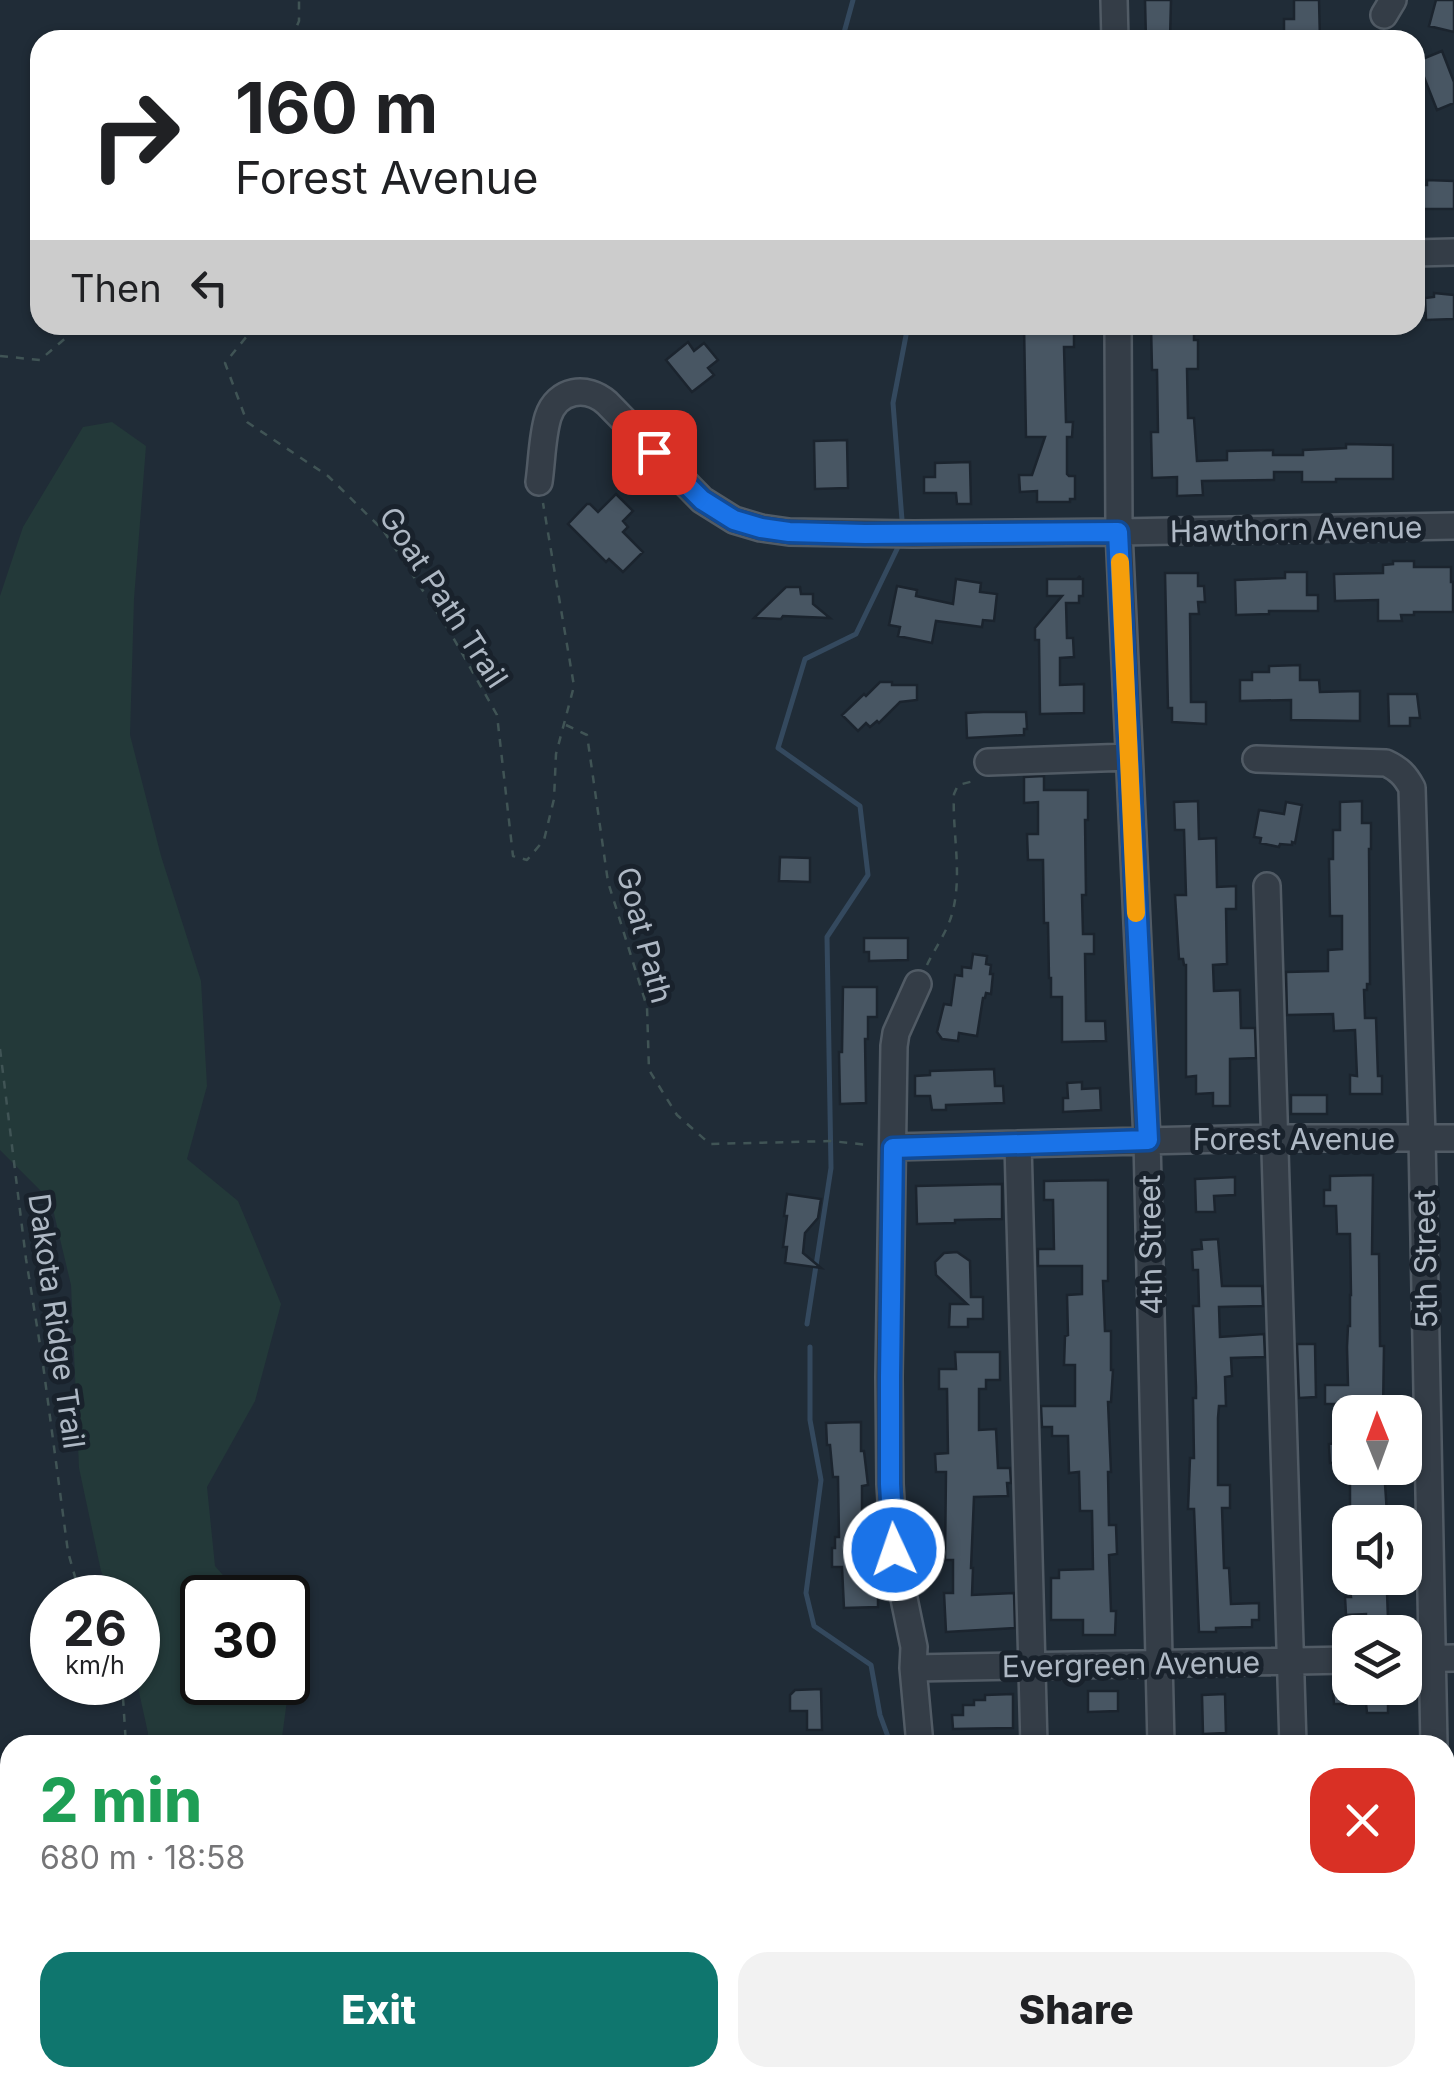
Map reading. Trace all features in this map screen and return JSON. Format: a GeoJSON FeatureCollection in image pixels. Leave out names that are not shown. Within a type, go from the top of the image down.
{"type":"FeatureCollection","features":[{"type":"Feature","properties":{"kind":"street"},"geometry":{"type":"LineString","coordinates":[[1114,0],[1115,30]]}},
{"type":"Feature","properties":{"kind":"street"},"geometry":{"type":"LineString","coordinates":[[1425,253],[1454,252]]}},
{"type":"Feature","properties":{"kind":"street","name":"4th Street"},"geometry":{"type":"LineString","coordinates":[[1118,335],[1118,532],[1148,1140],[1160,1735]]}},
{"type":"Feature","properties":{"kind":"street","name":"Hawthorn Avenue"},"geometry":{"type":"LineString","coordinates":[[539,482],[549,414],[572,392],[586,391],[597,394],[702,500],[734,520],[761,528],[865,534],[1454,526]]}},
{"type":"Feature","properties":{"kind":"street"},"geometry":{"type":"LineString","coordinates":[[992,762],[1128,757]]}},
{"type":"Feature","properties":{"kind":"street","name":"5th Street"},"geometry":{"type":"LineString","coordinates":[[1256,760],[1386,763],[1398,769],[1412,788],[1443,1658],[1435,1735]]}},
{"type":"Feature","properties":{"kind":"street"},"geometry":{"type":"LineString","coordinates":[[1266,886],[1293,1735]]}},
{"type":"Feature","properties":{"kind":"street"},"geometry":{"type":"LineString","coordinates":[[918,984],[894,1046],[890,1484],[894,1550],[914,1647],[919,1735]]}},
{"type":"Feature","properties":{"kind":"street","name":"Forest Avenue"},"geometry":{"type":"LineString","coordinates":[[893,1148],[1148,1140],[1454,1138]]}},
{"type":"Feature","properties":{"kind":"street"},"geometry":{"type":"LineString","coordinates":[[1018,1144],[1034,1735]]}},
{"type":"Feature","properties":{"kind":"street","name":"Evergreen Avenue"},"geometry":{"type":"LineString","coordinates":[[913,1668],[1332,1660]]}},
{"type":"Feature","properties":{"kind":"path"},"geometry":{"type":"LineString","coordinates":[[295,30],[299,0]]}},
{"type":"Feature","properties":{"kind":"path"},"geometry":{"type":"LineString","coordinates":[[0,356],[40,360],[68,335]]}},
{"type":"Feature","properties":{"kind":"path","name":"Goat Path Trail"},"geometry":{"type":"LineString","coordinates":[[248,335],[225,363],[248,422],[328,476],[384,530],[450,632],[497,715],[513,856],[527,860],[544,840],[554,799],[556,754],[574,686],[539,482]]}},
{"type":"Feature","properties":{"kind":"path","name":"Goat Path"},"geometry":{"type":"LineString","coordinates":[[565,725],[587,734],[608,882],[647,1007],[648,1070],[676,1115],[710,1144],[831,1141],[893,1148]]}},
{"type":"Feature","properties":{"kind":"path"},"geometry":{"type":"LineString","coordinates":[[918,984],[954,905],[954,794],[958,786],[984,779],[995,770],[992,762]]}},
{"type":"Feature","properties":{"kind":"path","name":"Dakota Ridge Trail"},"geometry":{"type":"LineString","coordinates":[[0,1049],[26,1259],[68,1552],[75,1575]]}},
{"type":"Feature","properties":{"kind":"path"},"geometry":{"type":"LineString","coordinates":[[123,1705],[125,1735]]}},
{"type":"Feature","properties":{"kind":"green space"},"geometry":{"type":"Polygon","coordinates":[[[112,422],[146,446],[134,599],[130,735],[161,856],[201,981],[207,1086],[187,1159],[238,1201],[281,1304],[255,1401],[207,1487],[215,1566],[223,1575],[180,1575],[180,1705],[286,1705],[282,1735],[148,1735],[142,1705],[160,1705],[160,1575],[103,1575],[101,1571],[79,1468],[71,1285],[51,1201],[0,1150],[0,596],[23,527],[83,427],[112,422]]]}},
{"type":"Feature","properties":{"kind":"building"},"geometry":{"type":"Polygon","coordinates":[[[1145,0],[1171,0],[1170,30],[1146,30],[1145,0]]]}},
{"type":"Feature","properties":{"kind":"building"},"geometry":{"type":"Polygon","coordinates":[[[1294,0],[1319,0],[1320,30],[1284,30],[1284,19],[1294,19],[1294,0]]]}},
{"type":"Feature","properties":{"kind":"building"},"geometry":{"type":"Polygon","coordinates":[[[1436,0],[1454,0],[1454,32],[1429,26],[1436,0]]]}},
{"type":"Feature","properties":{"kind":"building"},"geometry":{"type":"Polygon","coordinates":[[[1442,51],[1454,82],[1454,103],[1437,110],[1425,80],[1425,58],[1442,51]]]}},
{"type":"Feature","properties":{"kind":"building"},"geometry":{"type":"Polygon","coordinates":[[[1427,180],[1454,181],[1454,209],[1425,209],[1427,180]]]}},
{"type":"Feature","properties":{"kind":"building"},"geometry":{"type":"Polygon","coordinates":[[[1434,293],[1454,295],[1454,319],[1426,320],[1425,298],[1434,297],[1434,293]]]}},
{"type":"Feature","properties":{"kind":"building"},"geometry":{"type":"Polygon","coordinates":[[[1024,335],[1074,335],[1074,347],[1064,347],[1066,422],[1073,422],[1072,437],[1067,437],[1067,474],[1075,476],[1075,499],[1037,502],[1037,491],[1020,492],[1019,475],[1032,475],[1045,437],[1026,437],[1024,335]]]}},
{"type":"Feature","properties":{"kind":"building"},"geometry":{"type":"Polygon","coordinates":[[[1151,335],[1194,335],[1194,340],[1198,340],[1198,369],[1187,369],[1188,418],[1194,418],[1197,461],[1227,460],[1227,451],[1273,450],[1273,455],[1303,455],[1303,450],[1346,448],[1346,444],[1393,445],[1393,479],[1302,482],[1302,472],[1274,472],[1274,480],[1202,481],[1203,495],[1177,496],[1177,477],[1152,478],[1151,432],[1158,432],[1157,370],[1152,370],[1151,335]]]}},
{"type":"Feature","properties":{"kind":"building"},"geometry":{"type":"Polygon","coordinates":[[[688,342],[694,351],[704,343],[718,360],[708,368],[714,375],[692,392],[666,360],[688,342]]]}},
{"type":"Feature","properties":{"kind":"building"},"geometry":{"type":"Polygon","coordinates":[[[847,440],[848,488],[815,489],[814,441],[847,440]]]}},
{"type":"Feature","properties":{"kind":"building"},"geometry":{"type":"Polygon","coordinates":[[[970,462],[971,504],[957,504],[956,493],[924,493],[924,477],[935,477],[935,463],[970,462]]]}},
{"type":"Feature","properties":{"kind":"building"},"geometry":{"type":"Polygon","coordinates":[[[616,494],[633,511],[623,521],[628,527],[623,532],[643,552],[623,572],[609,559],[606,562],[568,524],[587,504],[598,512],[616,494]]]}},
{"type":"Feature","properties":{"kind":"building"},"geometry":{"type":"Polygon","coordinates":[[[1414,561],[1414,567],[1451,567],[1453,612],[1414,612],[1401,615],[1402,621],[1378,621],[1378,600],[1335,601],[1334,574],[1383,573],[1383,565],[1414,561]]]}},
{"type":"Feature","properties":{"kind":"building"},"geometry":{"type":"Polygon","coordinates":[[[1285,572],[1307,572],[1307,595],[1318,595],[1318,611],[1236,615],[1235,580],[1285,578],[1285,572]]]}},
{"type":"Feature","properties":{"kind":"building"},"geometry":{"type":"Polygon","coordinates":[[[1165,573],[1198,573],[1198,586],[1204,586],[1205,602],[1198,602],[1199,614],[1190,614],[1191,702],[1206,702],[1206,724],[1172,722],[1172,708],[1168,708],[1165,573]]]}},
{"type":"Feature","properties":{"kind":"building"},"geometry":{"type":"Polygon","coordinates":[[[1080,576],[1083,596],[1079,596],[1079,603],[1066,603],[1067,638],[1073,638],[1074,657],[1060,658],[1060,685],[1084,684],[1084,713],[1040,714],[1039,640],[1035,640],[1035,628],[1062,596],[1047,596],[1047,579],[1080,576]]]}},
{"type":"Feature","properties":{"kind":"building"},"geometry":{"type":"Polygon","coordinates":[[[956,579],[981,583],[980,592],[997,594],[994,621],[983,620],[982,627],[936,621],[932,643],[898,636],[900,627],[889,625],[897,586],[917,590],[916,596],[953,604],[956,579]]]}},
{"type":"Feature","properties":{"kind":"building"},"geometry":{"type":"Polygon","coordinates":[[[786,587],[800,587],[801,594],[813,594],[813,604],[830,618],[754,618],[786,587]]]}},
{"type":"Feature","properties":{"kind":"building"},"geometry":{"type":"Polygon","coordinates":[[[1300,665],[1300,680],[1319,680],[1320,692],[1360,691],[1360,721],[1291,720],[1291,700],[1240,701],[1240,680],[1252,680],[1252,672],[1269,672],[1269,666],[1300,665]]]}},
{"type":"Feature","properties":{"kind":"building"},"geometry":{"type":"Polygon","coordinates":[[[880,682],[917,685],[917,700],[900,702],[879,723],[870,727],[866,723],[858,731],[842,715],[880,682]]]}},
{"type":"Feature","properties":{"kind":"building"},"geometry":{"type":"Polygon","coordinates":[[[1388,694],[1417,694],[1420,718],[1410,718],[1410,726],[1389,726],[1388,694]]]}},
{"type":"Feature","properties":{"kind":"building"},"geometry":{"type":"Polygon","coordinates":[[[1026,712],[1024,735],[967,738],[966,713],[1026,712]]]}},
{"type":"Feature","properties":{"kind":"building"},"geometry":{"type":"Polygon","coordinates":[[[1044,776],[1044,790],[1088,790],[1083,934],[1094,934],[1094,954],[1085,954],[1086,1021],[1105,1021],[1106,1041],[1062,1042],[1062,997],[1051,997],[1043,860],[1028,860],[1027,834],[1038,834],[1038,802],[1024,803],[1024,777],[1044,776]]]}},
{"type":"Feature","properties":{"kind":"building"},"geometry":{"type":"Polygon","coordinates":[[[1198,801],[1199,839],[1216,838],[1217,887],[1236,886],[1236,909],[1226,909],[1227,964],[1213,965],[1214,991],[1240,990],[1241,1028],[1255,1028],[1256,1058],[1230,1059],[1230,1106],[1213,1106],[1213,1093],[1196,1094],[1196,1076],[1186,1077],[1186,965],[1179,959],[1175,895],[1186,895],[1184,830],[1175,830],[1174,802],[1198,801]]]}},
{"type":"Feature","properties":{"kind":"building"},"geometry":{"type":"Polygon","coordinates":[[[1362,801],[1362,823],[1371,823],[1370,984],[1364,990],[1365,1018],[1376,1018],[1382,1094],[1350,1094],[1350,1075],[1357,1076],[1355,1030],[1334,1031],[1333,1014],[1287,1015],[1286,972],[1328,971],[1328,950],[1342,949],[1342,916],[1330,916],[1329,859],[1333,859],[1333,830],[1340,830],[1340,802],[1362,801]]]}},
{"type":"Feature","properties":{"kind":"building"},"geometry":{"type":"Polygon","coordinates":[[[1286,802],[1302,805],[1295,843],[1279,847],[1260,843],[1261,838],[1254,837],[1259,810],[1284,814],[1286,802]]]}},
{"type":"Feature","properties":{"kind":"building"},"geometry":{"type":"Polygon","coordinates":[[[780,857],[810,858],[810,882],[779,881],[780,857]]]}},
{"type":"Feature","properties":{"kind":"building"},"geometry":{"type":"Polygon","coordinates":[[[864,938],[908,938],[908,960],[869,961],[864,938]]]}},
{"type":"Feature","properties":{"kind":"building"},"geometry":{"type":"Polygon","coordinates":[[[973,954],[987,956],[986,964],[991,965],[993,974],[991,994],[986,993],[983,998],[977,1036],[959,1033],[958,1041],[942,1039],[937,1032],[944,1004],[951,1005],[955,975],[962,976],[962,967],[971,968],[973,954]]]}},
{"type":"Feature","properties":{"kind":"building"},"geometry":{"type":"Polygon","coordinates":[[[843,987],[877,987],[877,1017],[868,1017],[865,1039],[866,1103],[840,1104],[843,987]]]}},
{"type":"Feature","properties":{"kind":"building"},"geometry":{"type":"Polygon","coordinates":[[[994,1069],[995,1086],[1003,1086],[1004,1103],[946,1105],[946,1110],[932,1110],[930,1096],[915,1096],[915,1076],[930,1075],[930,1071],[994,1069]]]}},
{"type":"Feature","properties":{"kind":"building"},"geometry":{"type":"Polygon","coordinates":[[[1082,1082],[1082,1089],[1100,1088],[1101,1110],[1063,1112],[1063,1098],[1068,1098],[1067,1083],[1082,1082]]]}},
{"type":"Feature","properties":{"kind":"building"},"geometry":{"type":"Polygon","coordinates":[[[1291,1095],[1327,1095],[1327,1114],[1291,1114],[1291,1095]]]}},
{"type":"Feature","properties":{"kind":"building"},"geometry":{"type":"Polygon","coordinates":[[[1373,1175],[1372,1254],[1379,1254],[1383,1395],[1332,1395],[1332,1404],[1325,1404],[1325,1385],[1348,1385],[1351,1295],[1350,1234],[1337,1234],[1336,1206],[1324,1206],[1324,1190],[1330,1190],[1330,1176],[1373,1175]]]}},
{"type":"Feature","properties":{"kind":"building"},"geometry":{"type":"Polygon","coordinates":[[[1235,1177],[1235,1195],[1214,1196],[1215,1212],[1196,1212],[1195,1179],[1235,1177]]]}},
{"type":"Feature","properties":{"kind":"building"},"geometry":{"type":"Polygon","coordinates":[[[1108,1180],[1108,1281],[1103,1281],[1105,1331],[1111,1331],[1113,1370],[1108,1402],[1108,1472],[1109,1525],[1116,1525],[1117,1554],[1109,1555],[1115,1635],[1083,1635],[1083,1620],[1051,1620],[1051,1578],[1059,1578],[1059,1570],[1093,1569],[1092,1511],[1080,1511],[1079,1472],[1069,1473],[1068,1436],[1052,1436],[1052,1427],[1042,1427],[1041,1406],[1075,1406],[1075,1365],[1064,1365],[1067,1295],[1082,1294],[1082,1266],[1038,1266],[1038,1249],[1054,1249],[1053,1200],[1044,1200],[1044,1181],[1108,1180]]]}},
{"type":"Feature","properties":{"kind":"building"},"geometry":{"type":"Polygon","coordinates":[[[1002,1184],[1002,1219],[917,1224],[916,1186],[1002,1184]]]}},
{"type":"Feature","properties":{"kind":"building"},"geometry":{"type":"Polygon","coordinates":[[[787,1194],[821,1199],[818,1218],[805,1233],[803,1253],[821,1268],[785,1263],[787,1194]]]}},
{"type":"Feature","properties":{"kind":"building"},"geometry":{"type":"Polygon","coordinates":[[[1218,1239],[1222,1286],[1262,1286],[1263,1306],[1219,1307],[1220,1337],[1264,1334],[1265,1357],[1231,1358],[1232,1376],[1225,1377],[1226,1406],[1219,1406],[1218,1418],[1218,1485],[1230,1485],[1230,1508],[1222,1508],[1224,1568],[1229,1568],[1231,1604],[1259,1603],[1259,1620],[1252,1620],[1252,1627],[1199,1632],[1194,1509],[1188,1509],[1196,1398],[1193,1306],[1199,1306],[1198,1270],[1193,1270],[1192,1250],[1202,1249],[1201,1240],[1218,1239]]]}},
{"type":"Feature","properties":{"kind":"building"},"geometry":{"type":"Polygon","coordinates":[[[957,1252],[970,1261],[971,1297],[983,1297],[983,1319],[968,1319],[968,1327],[949,1327],[950,1304],[967,1304],[936,1275],[935,1262],[944,1253],[957,1252]]]}},
{"type":"Feature","properties":{"kind":"building"},"geometry":{"type":"Polygon","coordinates":[[[1297,1344],[1315,1344],[1316,1397],[1299,1398],[1297,1344]]]}},
{"type":"Feature","properties":{"kind":"building"},"geometry":{"type":"Polygon","coordinates":[[[955,1352],[1000,1352],[1000,1380],[986,1380],[986,1389],[979,1389],[979,1430],[996,1429],[998,1468],[1010,1468],[1011,1483],[1007,1483],[1008,1496],[974,1497],[972,1595],[1014,1593],[1015,1628],[946,1632],[944,1593],[953,1593],[953,1560],[945,1560],[946,1472],[936,1472],[935,1454],[948,1453],[947,1389],[939,1389],[939,1369],[956,1369],[955,1352]]]}},
{"type":"Feature","properties":{"kind":"building"},"geometry":{"type":"Polygon","coordinates":[[[861,1422],[861,1451],[868,1485],[862,1486],[862,1588],[878,1588],[878,1607],[844,1608],[842,1567],[832,1567],[832,1548],[835,1537],[839,1537],[838,1477],[833,1477],[826,1423],[861,1422]]]}},
{"type":"Feature","properties":{"kind":"building"},"geometry":{"type":"Polygon","coordinates":[[[1350,1485],[1385,1485],[1386,1505],[1350,1505],[1350,1485]]]}},
{"type":"Feature","properties":{"kind":"building"},"geometry":{"type":"Polygon","coordinates":[[[1387,1595],[1388,1615],[1346,1615],[1345,1597],[1387,1595]]]}},
{"type":"Feature","properties":{"kind":"building"},"geometry":{"type":"Polygon","coordinates":[[[821,1689],[822,1730],[807,1730],[807,1711],[790,1711],[790,1695],[795,1690],[821,1689]]]}},
{"type":"Feature","properties":{"kind":"building"},"geometry":{"type":"Polygon","coordinates":[[[1088,1691],[1118,1691],[1118,1711],[1088,1712],[1088,1691]]]}},
{"type":"Feature","properties":{"kind":"building"},"geometry":{"type":"Polygon","coordinates":[[[1013,1694],[1013,1728],[953,1729],[952,1715],[963,1715],[963,1705],[985,1700],[985,1695],[1013,1694]]]}},
{"type":"Feature","properties":{"kind":"building"},"geometry":{"type":"Polygon","coordinates":[[[1225,1694],[1226,1733],[1203,1734],[1202,1695],[1225,1694]]]}},
{"type":"Feature","properties":{"kind":"building"},"geometry":{"type":"Polygon","coordinates":[[[1366,1705],[1388,1705],[1388,1713],[1367,1713],[1366,1705]]]}},
{"type":"Feature","properties":{"kind":"waterway"},"geometry":{"type":"LineString","coordinates":[[845,30],[853,0]]}},
{"type":"Feature","properties":{"kind":"waterway"},"geometry":{"type":"LineString","coordinates":[[902,520],[893,403],[906,335]]}},
{"type":"Feature","properties":{"kind":"waterway"},"geometry":{"type":"LineString","coordinates":[[807,1324],[831,1168],[827,937],[868,875],[860,806],[778,748],[805,659],[856,634],[899,545]]}},
{"type":"Feature","properties":{"kind":"waterway"},"geometry":{"type":"LineString","coordinates":[[810,1347],[810,1420],[821,1480],[806,1593],[814,1626],[871,1665],[887,1735]]}},
{"type":"Feature","properties":{"kind":"slow traffic"},"geometry":{"type":"LineString","coordinates":[[1120,562],[1136,913]]}},
{"type":"Feature","properties":{"kind":"route"},"geometry":{"type":"LineString","coordinates":[[654,452],[702,500],[734,520],[761,528],[865,534],[1118,532],[1148,1140],[893,1148],[890,1484],[894,1550]]}}]}
